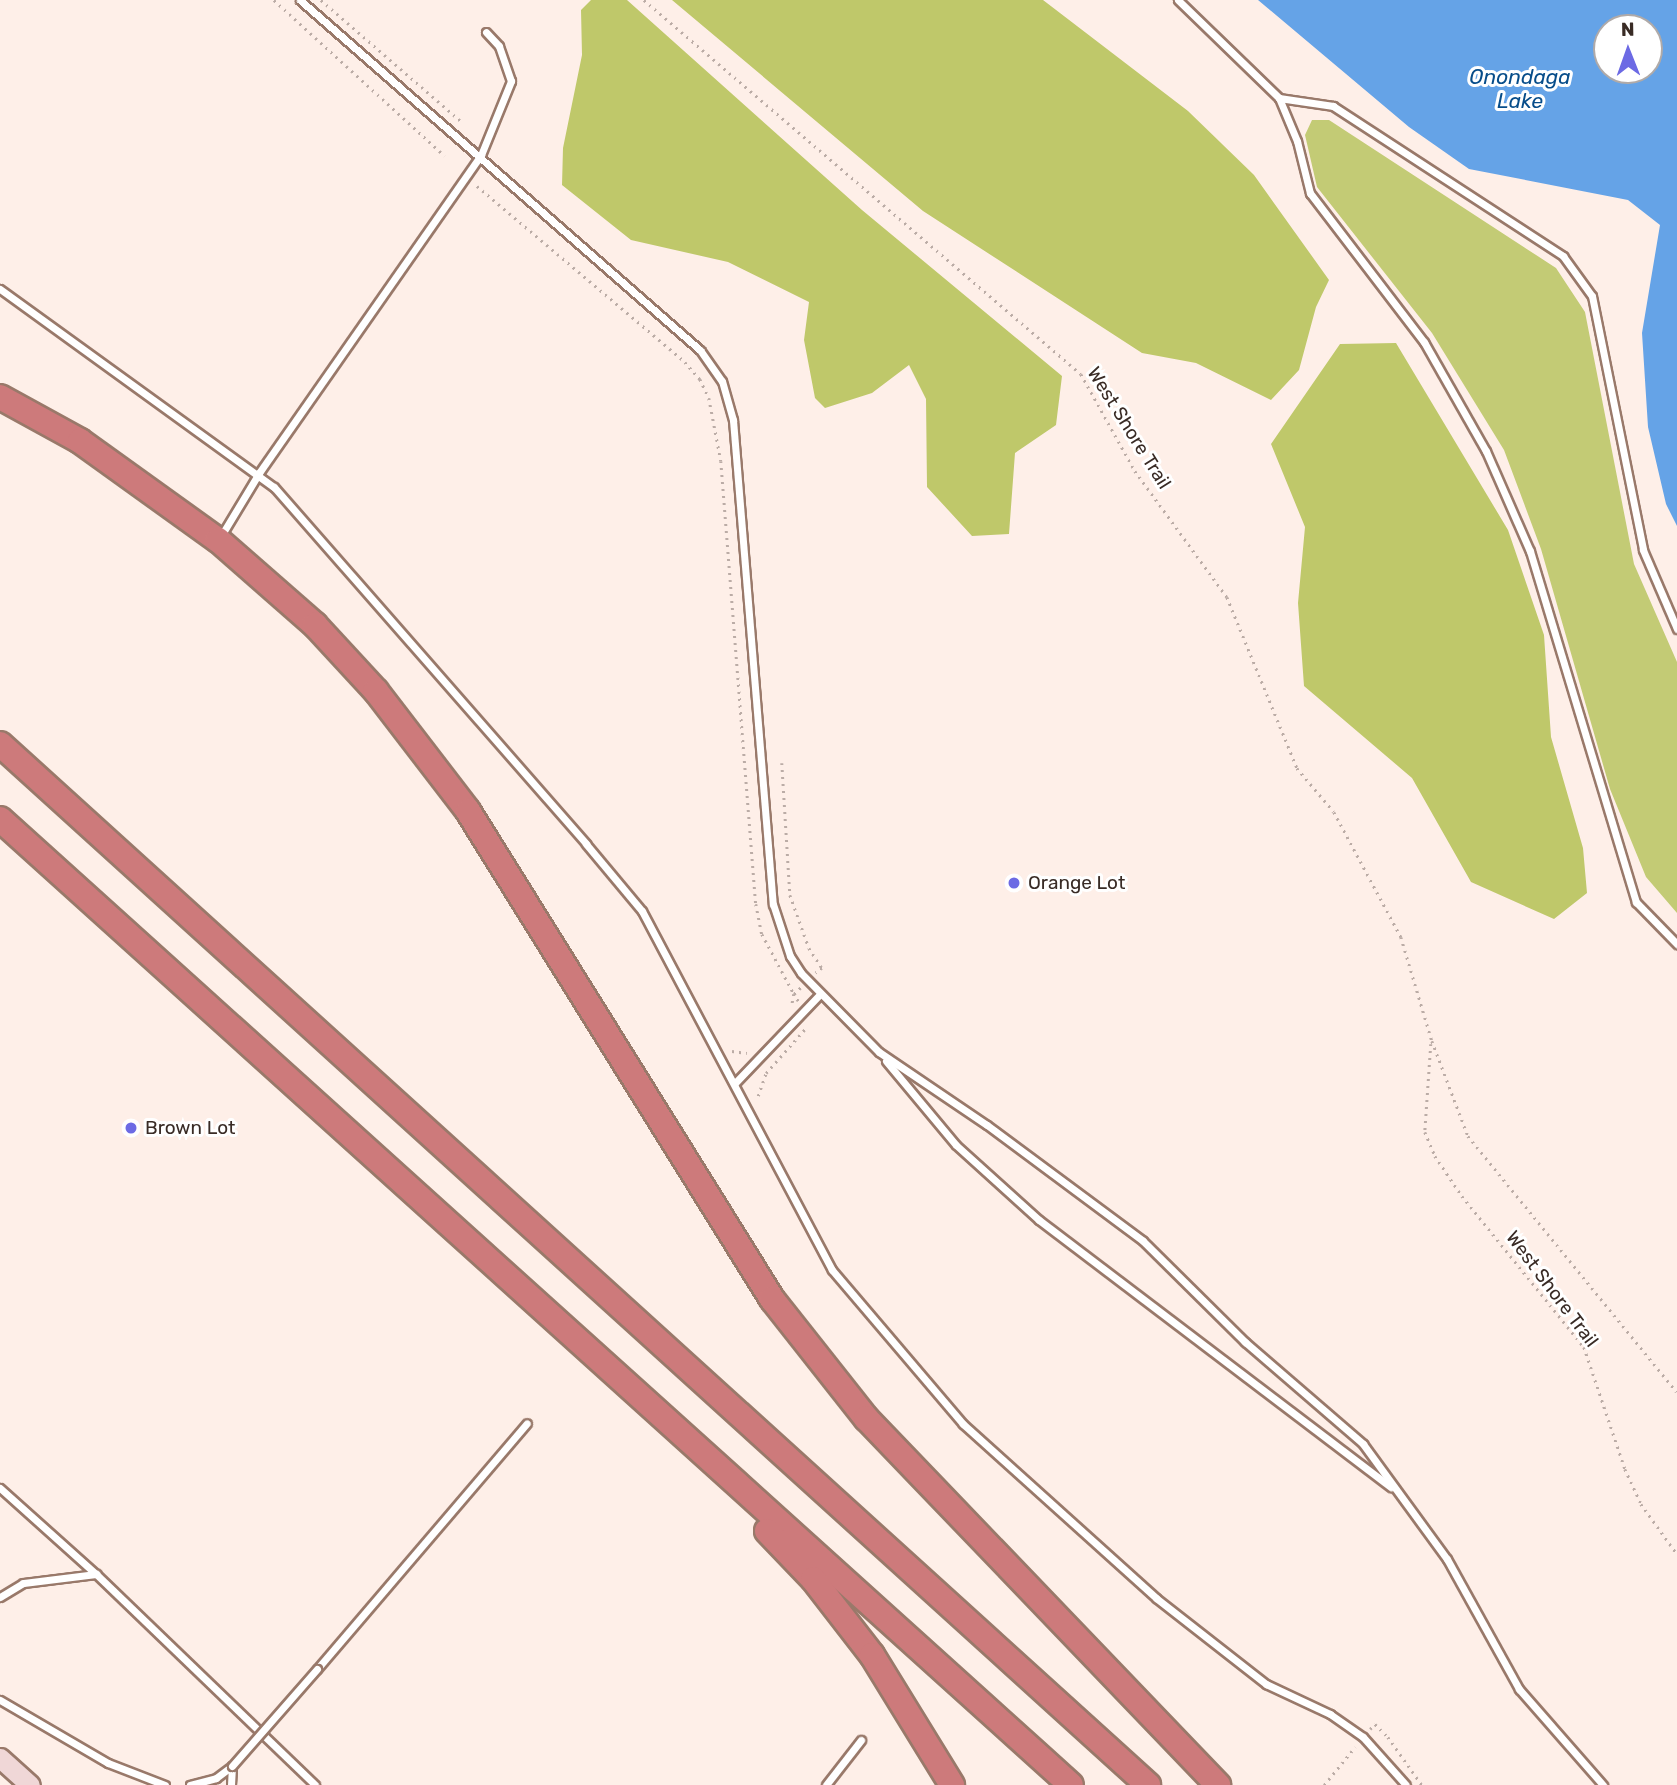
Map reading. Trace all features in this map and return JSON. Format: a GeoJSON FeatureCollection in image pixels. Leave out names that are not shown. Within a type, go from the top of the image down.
{"type":"FeatureCollection","features":[{"type":"Feature","properties":{"kind":"highway"},"geometry":{"type":"LineString","coordinates":[[0,397],[80,441],[218,540],[315,625],[410,731],[468,811],[772,1299],[866,1418],[1219,1785]]}},
{"type":"Feature","properties":{"kind":"highway"},"geometry":{"type":"LineString","coordinates":[[0,744],[1148,1785]]}},
{"type":"Feature","properties":{"kind":"highway"},"geometry":{"type":"LineString","coordinates":[[0,819],[719,1471],[1071,1785]]}},
{"type":"Feature","properties":{"kind":"highway"},"geometry":{"type":"LineString","coordinates":[[719,1471],[873,1655],[952,1785]]}},
{"type":"Feature","properties":{"kind":"main road"},"geometry":{"type":"LineString","coordinates":[[0,1758],[30,1785]]}},
{"type":"Feature","properties":{"kind":"lane"},"geometry":{"type":"LineString","coordinates":[[300,0],[481,155],[700,351],[722,382],[733,420],[773,904],[790,956],[808,981],[819,995],[879,1052],[956,1145],[1039,1220],[1397,1491]]}},
{"type":"Feature","properties":{"kind":"lane"},"geometry":{"type":"LineString","coordinates":[[1178,0],[1279,98],[1297,141],[1310,193],[1424,342],[1486,451],[1530,551],[1636,902],[1677,944]]}},
{"type":"Feature","properties":{"kind":"lane"},"geometry":{"type":"LineString","coordinates":[[218,540],[259,473],[481,155],[511,81],[499,46],[486,32]]}},
{"type":"Feature","properties":{"kind":"lane"},"geometry":{"type":"LineString","coordinates":[[1279,98],[1333,106],[1563,256],[1592,296],[1643,550],[1677,629]]}},
{"type":"Feature","properties":{"kind":"lane"},"geometry":{"type":"LineString","coordinates":[[0,289],[259,473],[642,911],[832,1270],[963,1424],[1189,1624],[1266,1684],[1330,1714],[1363,1737],[1406,1785]]}},
{"type":"Feature","properties":{"kind":"lane"},"geometry":{"type":"LineString","coordinates":[[735,1083],[819,995]]}},
{"type":"Feature","properties":{"kind":"lane"},"geometry":{"type":"LineString","coordinates":[[879,1052],[987,1125],[1143,1241],[1245,1342],[1363,1444],[1447,1559],[1519,1689],[1602,1785]]}},
{"type":"Feature","properties":{"kind":"lane"},"geometry":{"type":"LineString","coordinates":[[190,1785],[216,1779],[232,1766],[527,1423]]}},
{"type":"Feature","properties":{"kind":"lane"},"geometry":{"type":"LineString","coordinates":[[0,1488],[96,1574],[315,1785]]}},
{"type":"Feature","properties":{"kind":"lane"},"geometry":{"type":"LineString","coordinates":[[0,1597],[23,1583],[96,1574]]}},
{"type":"Feature","properties":{"kind":"lane"},"geometry":{"type":"LineString","coordinates":[[0,1700],[108,1763],[166,1785]]}},
{"type":"Feature","properties":{"kind":"lane"},"geometry":{"type":"LineString","coordinates":[[826,1785],[861,1740]]}},
{"type":"Feature","properties":{"kind":"lane"},"geometry":{"type":"LineString","coordinates":[[231,1785],[232,1766]]}},
{"type":"Feature","properties":{"kind":"path"},"geometry":{"type":"LineString","coordinates":[[274,0],[445,156]]}},
{"type":"Feature","properties":{"kind":"path"},"geometry":{"type":"LineString","coordinates":[[321,0],[462,122]]}},
{"type":"Feature","properties":{"kind":"path","name":"West Shore Trail"},"geometry":{"type":"LineString","coordinates":[[643,0],[1081,374],[1135,471],[1227,597],[1297,768],[1334,812],[1401,937],[1432,1041],[1468,1136],[1677,1392]]}},
{"type":"Feature","properties":{"kind":"path"},"geometry":{"type":"LineString","coordinates":[[477,186],[685,362],[700,379],[709,398],[721,461],[756,904],[762,934],[791,988]]}},
{"type":"Feature","properties":{"kind":"path"},"geometry":{"type":"LineString","coordinates":[[782,763],[790,895],[809,948],[822,968],[794,994]]}},
{"type":"Feature","properties":{"kind":"path","name":"West Shore Trail"},"geometry":{"type":"LineString","coordinates":[[1432,1041],[1425,1132],[1435,1156],[1584,1348],[1625,1469],[1641,1504],[1677,1554]]}},
{"type":"Feature","properties":{"kind":"path"},"geometry":{"type":"LineString","coordinates":[[1324,1785],[1375,1724],[1422,1785]]}},
{"type":"Feature","properties":{"kind":"green space"},"geometry":{"type":"Polygon","coordinates":[[[591,0],[627,0],[862,210],[1062,376],[1056,425],[1015,453],[1009,534],[972,536],[927,487],[926,399],[909,365],[872,393],[825,408],[815,398],[804,340],[809,302],[728,262],[631,240],[562,185],[563,148],[582,55],[581,10],[591,0]]]}},
{"type":"Feature","properties":{"kind":"green space"},"geometry":{"type":"Polygon","coordinates":[[[672,0],[1043,0],[1188,111],[1254,175],[1329,280],[1316,307],[1299,370],[1271,400],[1196,363],[1142,353],[923,211],[672,0]]]}},
{"type":"Feature","properties":{"kind":"green space"},"geometry":{"type":"Polygon","coordinates":[[[1312,120],[1329,120],[1556,268],[1585,312],[1634,564],[1677,662],[1677,913],[1646,877],[1610,789],[1541,549],[1504,450],[1432,333],[1317,187],[1305,135],[1312,120]]]}},
{"type":"Feature","properties":{"kind":"green space"},"geometry":{"type":"Polygon","coordinates":[[[1396,343],[1508,530],[1544,635],[1551,737],[1583,848],[1587,893],[1554,919],[1471,882],[1412,778],[1304,686],[1298,603],[1305,527],[1271,444],[1340,344],[1396,343]]]}},
{"type":"Feature","properties":{"kind":"water","name":"Onondaga Lake"},"geometry":{"type":"Polygon","coordinates":[[[1258,0],[1677,0],[1677,526],[1666,504],[1648,427],[1642,333],[1660,225],[1628,200],[1469,169],[1409,127],[1258,0]]]}},
{"type":"Feature","properties":{"kind":"place","name":"Orange Lot"},"geometry":{"type":"Point","coordinates":[1014,883]}},
{"type":"Feature","properties":{"kind":"place","name":"Brown Lot"},"geometry":{"type":"Point","coordinates":[131,1128]}}]}
